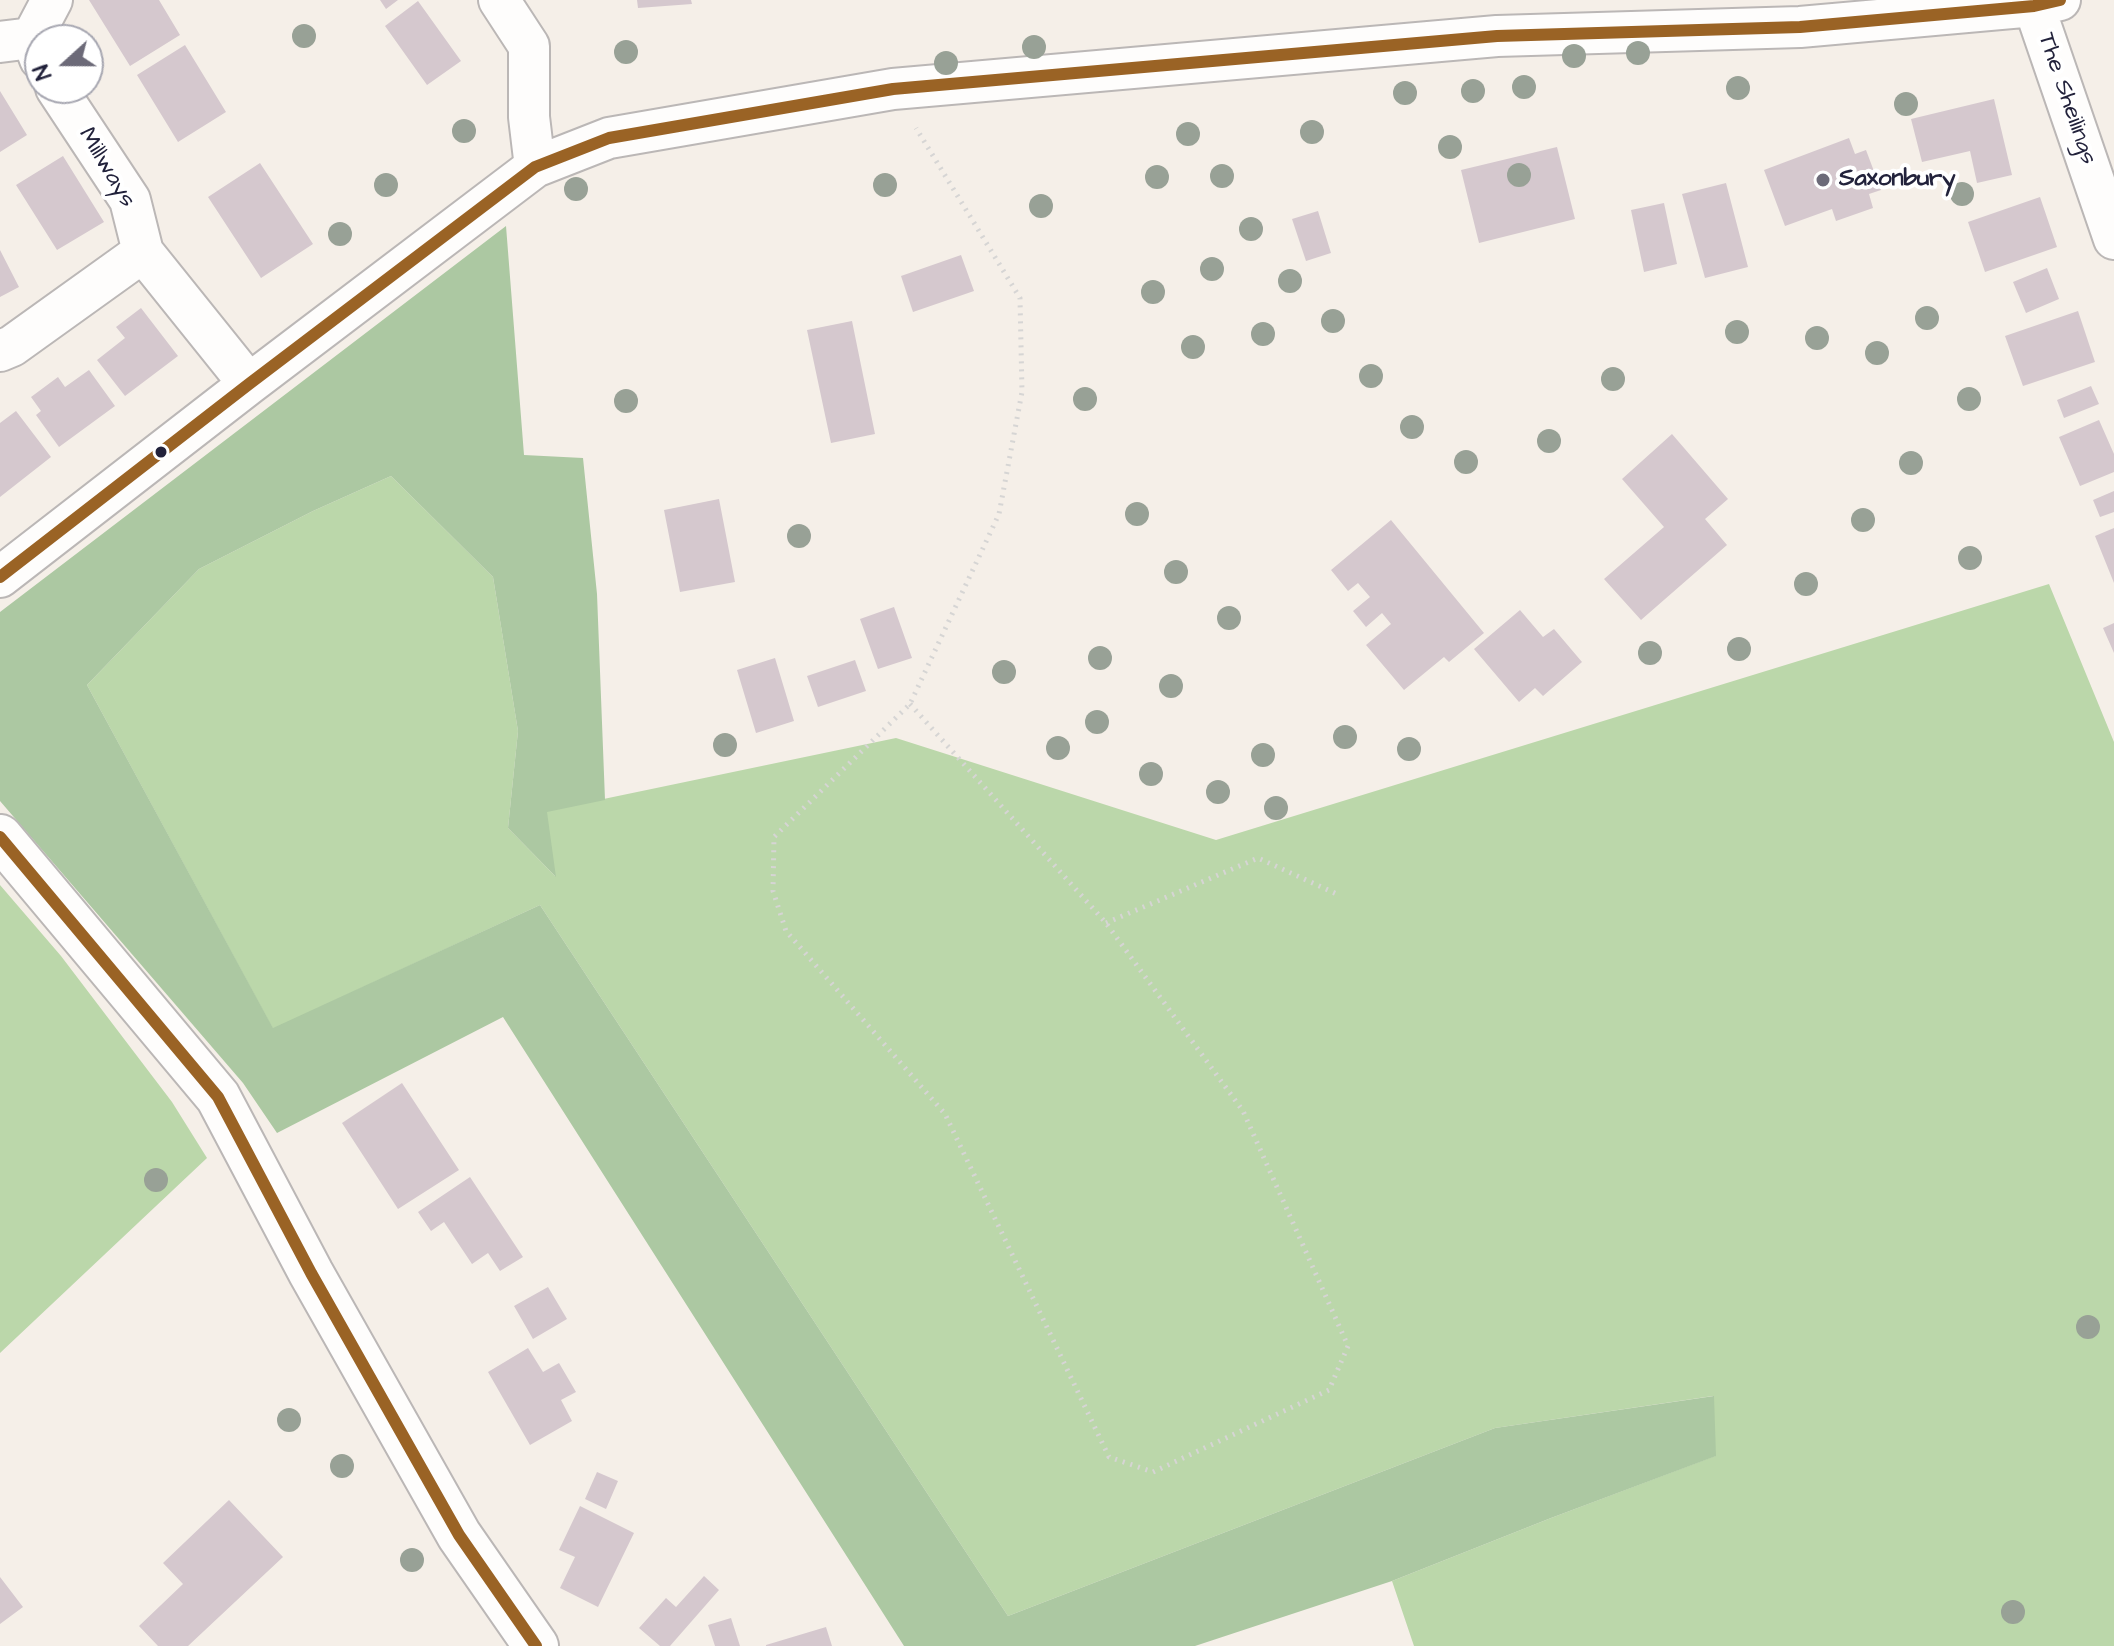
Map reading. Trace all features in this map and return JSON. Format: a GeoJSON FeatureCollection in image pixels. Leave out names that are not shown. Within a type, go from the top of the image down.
{"type":"FeatureCollection","features":[{"type":"Feature","properties":{"kind":"main road"},"geometry":{"type":"LineString","coordinates":[[0,837],[218,1097],[311,1273],[459,1535],[536,1646]]}},
{"type":"Feature","properties":{"kind":"street"},"geometry":{"type":"LineString","coordinates":[[37,24],[52,0]]}},
{"type":"Feature","properties":{"kind":"street"},"geometry":{"type":"LineString","coordinates":[[499,0],[529,46],[529,117],[535,167]]}},
{"type":"Feature","properties":{"kind":"street"},"geometry":{"type":"LineString","coordinates":[[0,577],[535,167],[609,138],[893,89],[1497,36],[1800,27],[2047,3]]}},
{"type":"Feature","properties":{"kind":"street","name":"The Sheilings"},"geometry":{"type":"LineString","coordinates":[[2047,3],[2114,239]]}},
{"type":"Feature","properties":{"kind":"street","name":"Millways"},"geometry":{"type":"LineString","coordinates":[[67,104],[130,200],[143,252],[249,384]]}},
{"type":"Feature","properties":{"kind":"street"},"geometry":{"type":"LineString","coordinates":[[0,351],[12,346],[143,252]]}},
{"type":"Feature","properties":{"kind":"path"},"geometry":{"type":"LineString","coordinates":[[893,89],[1020,298],[1022,392],[999,514],[910,704],[774,837],[773,891],[786,931],[945,1114],[1109,1457],[1153,1472],[1329,1390],[1348,1346],[1243,1111],[1106,923],[910,704]]}},
{"type":"Feature","properties":{"kind":"path"},"geometry":{"type":"LineString","coordinates":[[1106,923],[1258,858],[1339,895]]}},
{"type":"Feature","properties":{"kind":"green space"},"geometry":{"type":"Polygon","coordinates":[[[506,226],[524,455],[583,458],[597,594],[605,800],[547,812],[556,877],[508,828],[518,731],[493,577],[391,476],[313,511],[199,569],[87,685],[273,1028],[540,905],[1008,1616],[1495,1428],[1714,1396],[1716,1456],[1392,1581],[1195,1646],[904,1646],[503,1017],[277,1133],[243,1083],[0,801],[0,612],[506,226]]]}},
{"type":"Feature","properties":{"kind":"green space"},"geometry":{"type":"Polygon","coordinates":[[[391,476],[493,577],[518,731],[508,828],[555,876],[546,811],[896,738],[1216,840],[2049,584],[2114,742],[2114,1646],[1414,1646],[1392,1581],[1715,1456],[1713,1396],[1495,1428],[1008,1616],[540,905],[273,1029],[87,685],[199,569],[313,511],[391,476]]]}},
{"type":"Feature","properties":{"kind":"green space"},"geometry":{"type":"Polygon","coordinates":[[[0,885],[61,956],[172,1102],[207,1158],[0,1353],[0,885]]]}},
{"type":"Feature","properties":{"kind":"building"},"geometry":{"type":"Polygon","coordinates":[[[89,0],[159,0],[180,35],[130,66],[89,0]]]}},
{"type":"Feature","properties":{"kind":"building"},"geometry":{"type":"Polygon","coordinates":[[[380,0],[398,0],[386,9],[380,0]]]}},
{"type":"Feature","properties":{"kind":"building"},"geometry":{"type":"Polygon","coordinates":[[[637,0],[691,0],[692,4],[638,8],[637,0]]]}},
{"type":"Feature","properties":{"kind":"building"},"geometry":{"type":"Polygon","coordinates":[[[418,1],[461,61],[427,85],[385,26],[418,1]]]}},
{"type":"Feature","properties":{"kind":"building"},"geometry":{"type":"Polygon","coordinates":[[[185,45],[226,112],[178,142],[137,75],[185,45]]]}},
{"type":"Feature","properties":{"kind":"building"},"geometry":{"type":"Polygon","coordinates":[[[0,91],[27,135],[0,152],[0,91]]]}},
{"type":"Feature","properties":{"kind":"building"},"geometry":{"type":"Polygon","coordinates":[[[1994,99],[2012,175],[1977,183],[1970,151],[1922,162],[1911,119],[1994,99]]]}},
{"type":"Feature","properties":{"kind":"building","name":"Saxonbury"},"geometry":{"type":"Polygon","coordinates":[[[1849,138],[1855,154],[1866,150],[1881,190],[1869,194],[1873,208],[1836,221],[1832,209],[1785,226],[1764,170],[1849,138]]]}},
{"type":"Feature","properties":{"kind":"building"},"geometry":{"type":"Polygon","coordinates":[[[1557,147],[1575,219],[1479,243],[1461,170],[1557,147]]]}},
{"type":"Feature","properties":{"kind":"building"},"geometry":{"type":"Polygon","coordinates":[[[63,156],[104,222],[57,250],[16,185],[63,156]]]}},
{"type":"Feature","properties":{"kind":"building"},"geometry":{"type":"Polygon","coordinates":[[[260,163],[313,244],[261,278],[208,197],[260,163]]]}},
{"type":"Feature","properties":{"kind":"building"},"geometry":{"type":"Polygon","coordinates":[[[1726,183],[1748,267],[1705,278],[1682,194],[1726,183]]]}},
{"type":"Feature","properties":{"kind":"building"},"geometry":{"type":"Polygon","coordinates":[[[2040,197],[2057,247],[1985,272],[1968,222],[2040,197]]]}},
{"type":"Feature","properties":{"kind":"building"},"geometry":{"type":"Polygon","coordinates":[[[1664,203],[1677,264],[1644,272],[1631,210],[1664,203]]]}},
{"type":"Feature","properties":{"kind":"building"},"geometry":{"type":"Polygon","coordinates":[[[1318,211],[1331,253],[1306,261],[1292,219],[1318,211]]]}},
{"type":"Feature","properties":{"kind":"building"},"geometry":{"type":"Polygon","coordinates":[[[0,250],[19,287],[0,297],[0,250]]]}},
{"type":"Feature","properties":{"kind":"building"},"geometry":{"type":"Polygon","coordinates":[[[961,255],[974,291],[913,312],[901,276],[961,255]]]}},
{"type":"Feature","properties":{"kind":"building"},"geometry":{"type":"Polygon","coordinates":[[[2047,268],[2059,299],[2026,313],[2013,282],[2047,268]]]}},
{"type":"Feature","properties":{"kind":"building"},"geometry":{"type":"Polygon","coordinates":[[[141,308],[178,356],[125,396],[97,360],[125,338],[116,327],[141,308]]]}},
{"type":"Feature","properties":{"kind":"building"},"geometry":{"type":"Polygon","coordinates":[[[2078,311],[2095,362],[2023,386],[2005,336],[2078,311]]]}},
{"type":"Feature","properties":{"kind":"building"},"geometry":{"type":"Polygon","coordinates":[[[852,321],[875,434],[831,443],[807,330],[852,321]]]}},
{"type":"Feature","properties":{"kind":"building"},"geometry":{"type":"Polygon","coordinates":[[[89,370],[115,406],[59,447],[36,415],[41,411],[31,397],[58,377],[65,387],[89,370]]]}},
{"type":"Feature","properties":{"kind":"building"},"geometry":{"type":"Polygon","coordinates":[[[2091,386],[2099,404],[2064,418],[2057,400],[2091,386]]]}},
{"type":"Feature","properties":{"kind":"building"},"geometry":{"type":"Polygon","coordinates":[[[16,411],[51,457],[0,497],[0,423],[16,411]]]}},
{"type":"Feature","properties":{"kind":"building"},"geometry":{"type":"Polygon","coordinates":[[[2099,420],[2114,454],[2114,472],[2080,486],[2059,437],[2099,420]]]}},
{"type":"Feature","properties":{"kind":"building"},"geometry":{"type":"Polygon","coordinates":[[[1672,434],[1728,499],[1705,519],[1727,545],[1641,620],[1604,579],[1664,527],[1622,479],[1672,434]]]}},
{"type":"Feature","properties":{"kind":"building"},"geometry":{"type":"Polygon","coordinates":[[[2114,491],[2114,512],[2100,517],[2093,500],[2114,491]]]}},
{"type":"Feature","properties":{"kind":"building"},"geometry":{"type":"Polygon","coordinates":[[[719,499],[735,582],[680,592],[664,510],[719,499]]]}},
{"type":"Feature","properties":{"kind":"building"},"geometry":{"type":"Polygon","coordinates":[[[1391,520],[1484,633],[1449,662],[1444,657],[1404,690],[1366,645],[1391,624],[1382,613],[1366,627],[1353,611],[1370,597],[1358,583],[1348,591],[1331,570],[1391,520]]]}},
{"type":"Feature","properties":{"kind":"building"},"geometry":{"type":"Polygon","coordinates":[[[2114,528],[2114,583],[2095,536],[2114,528]]]}},
{"type":"Feature","properties":{"kind":"building"},"geometry":{"type":"Polygon","coordinates":[[[894,607],[912,658],[878,669],[860,619],[894,607]]]}},
{"type":"Feature","properties":{"kind":"building"},"geometry":{"type":"Polygon","coordinates":[[[1520,610],[1543,637],[1554,629],[1582,662],[1543,696],[1535,688],[1519,702],[1474,649],[1520,610]]]}},
{"type":"Feature","properties":{"kind":"building"},"geometry":{"type":"Polygon","coordinates":[[[2114,623],[2114,653],[2103,628],[2114,623]]]}},
{"type":"Feature","properties":{"kind":"building"},"geometry":{"type":"Polygon","coordinates":[[[775,658],[794,721],[756,733],[737,670],[775,658]]]}},
{"type":"Feature","properties":{"kind":"building"},"geometry":{"type":"Polygon","coordinates":[[[855,660],[866,691],[818,707],[807,676],[855,660]]]}},
{"type":"Feature","properties":{"kind":"building"},"geometry":{"type":"Polygon","coordinates":[[[402,1083],[459,1170],[398,1209],[342,1123],[402,1083]]]}},
{"type":"Feature","properties":{"kind":"building"},"geometry":{"type":"Polygon","coordinates":[[[470,1177],[523,1257],[500,1271],[488,1253],[472,1264],[444,1222],[431,1231],[418,1212],[470,1177]]]}},
{"type":"Feature","properties":{"kind":"building"},"geometry":{"type":"Polygon","coordinates":[[[548,1287],[567,1319],[533,1339],[514,1306],[548,1287]]]}},
{"type":"Feature","properties":{"kind":"building"},"geometry":{"type":"Polygon","coordinates":[[[528,1348],[543,1372],[559,1363],[576,1392],[561,1400],[572,1421],[530,1445],[488,1372],[528,1348]]]}},
{"type":"Feature","properties":{"kind":"building"},"geometry":{"type":"Polygon","coordinates":[[[597,1472],[618,1481],[606,1509],[585,1499],[597,1472]]]}},
{"type":"Feature","properties":{"kind":"building"},"geometry":{"type":"Polygon","coordinates":[[[229,1500],[283,1557],[188,1646],[158,1646],[139,1626],[183,1584],[163,1563],[229,1500]]]}},
{"type":"Feature","properties":{"kind":"building"},"geometry":{"type":"Polygon","coordinates":[[[580,1506],[634,1533],[598,1607],[560,1588],[575,1557],[559,1550],[580,1506]]]}},
{"type":"Feature","properties":{"kind":"building"},"geometry":{"type":"Polygon","coordinates":[[[704,1576],[719,1590],[670,1646],[660,1646],[639,1628],[666,1598],[676,1607],[704,1576]]]}},
{"type":"Feature","properties":{"kind":"building"},"geometry":{"type":"Polygon","coordinates":[[[0,1577],[23,1607],[0,1624],[0,1577]]]}},
{"type":"Feature","properties":{"kind":"building"},"geometry":{"type":"Polygon","coordinates":[[[731,1618],[740,1646],[715,1646],[708,1625],[731,1618]]]}},
{"type":"Feature","properties":{"kind":"building"},"geometry":{"type":"Polygon","coordinates":[[[826,1627],[832,1646],[766,1646],[766,1645],[826,1627]]]}},
{"type":"Feature","properties":{"kind":"transit line"},"geometry":{"type":"LineString","coordinates":[[0,577],[535,167],[609,138],[893,89],[1497,36],[1800,27],[2034,6],[2060,0]]}},
{"type":"Feature","properties":{"kind":"transit line"},"geometry":{"type":"LineString","coordinates":[[0,837],[218,1097],[311,1273],[459,1535],[536,1646]]}},
{"type":"Feature","properties":{"kind":"place","name":"Saxonbury"},"geometry":{"type":"Point","coordinates":[1823,180]}}]}
